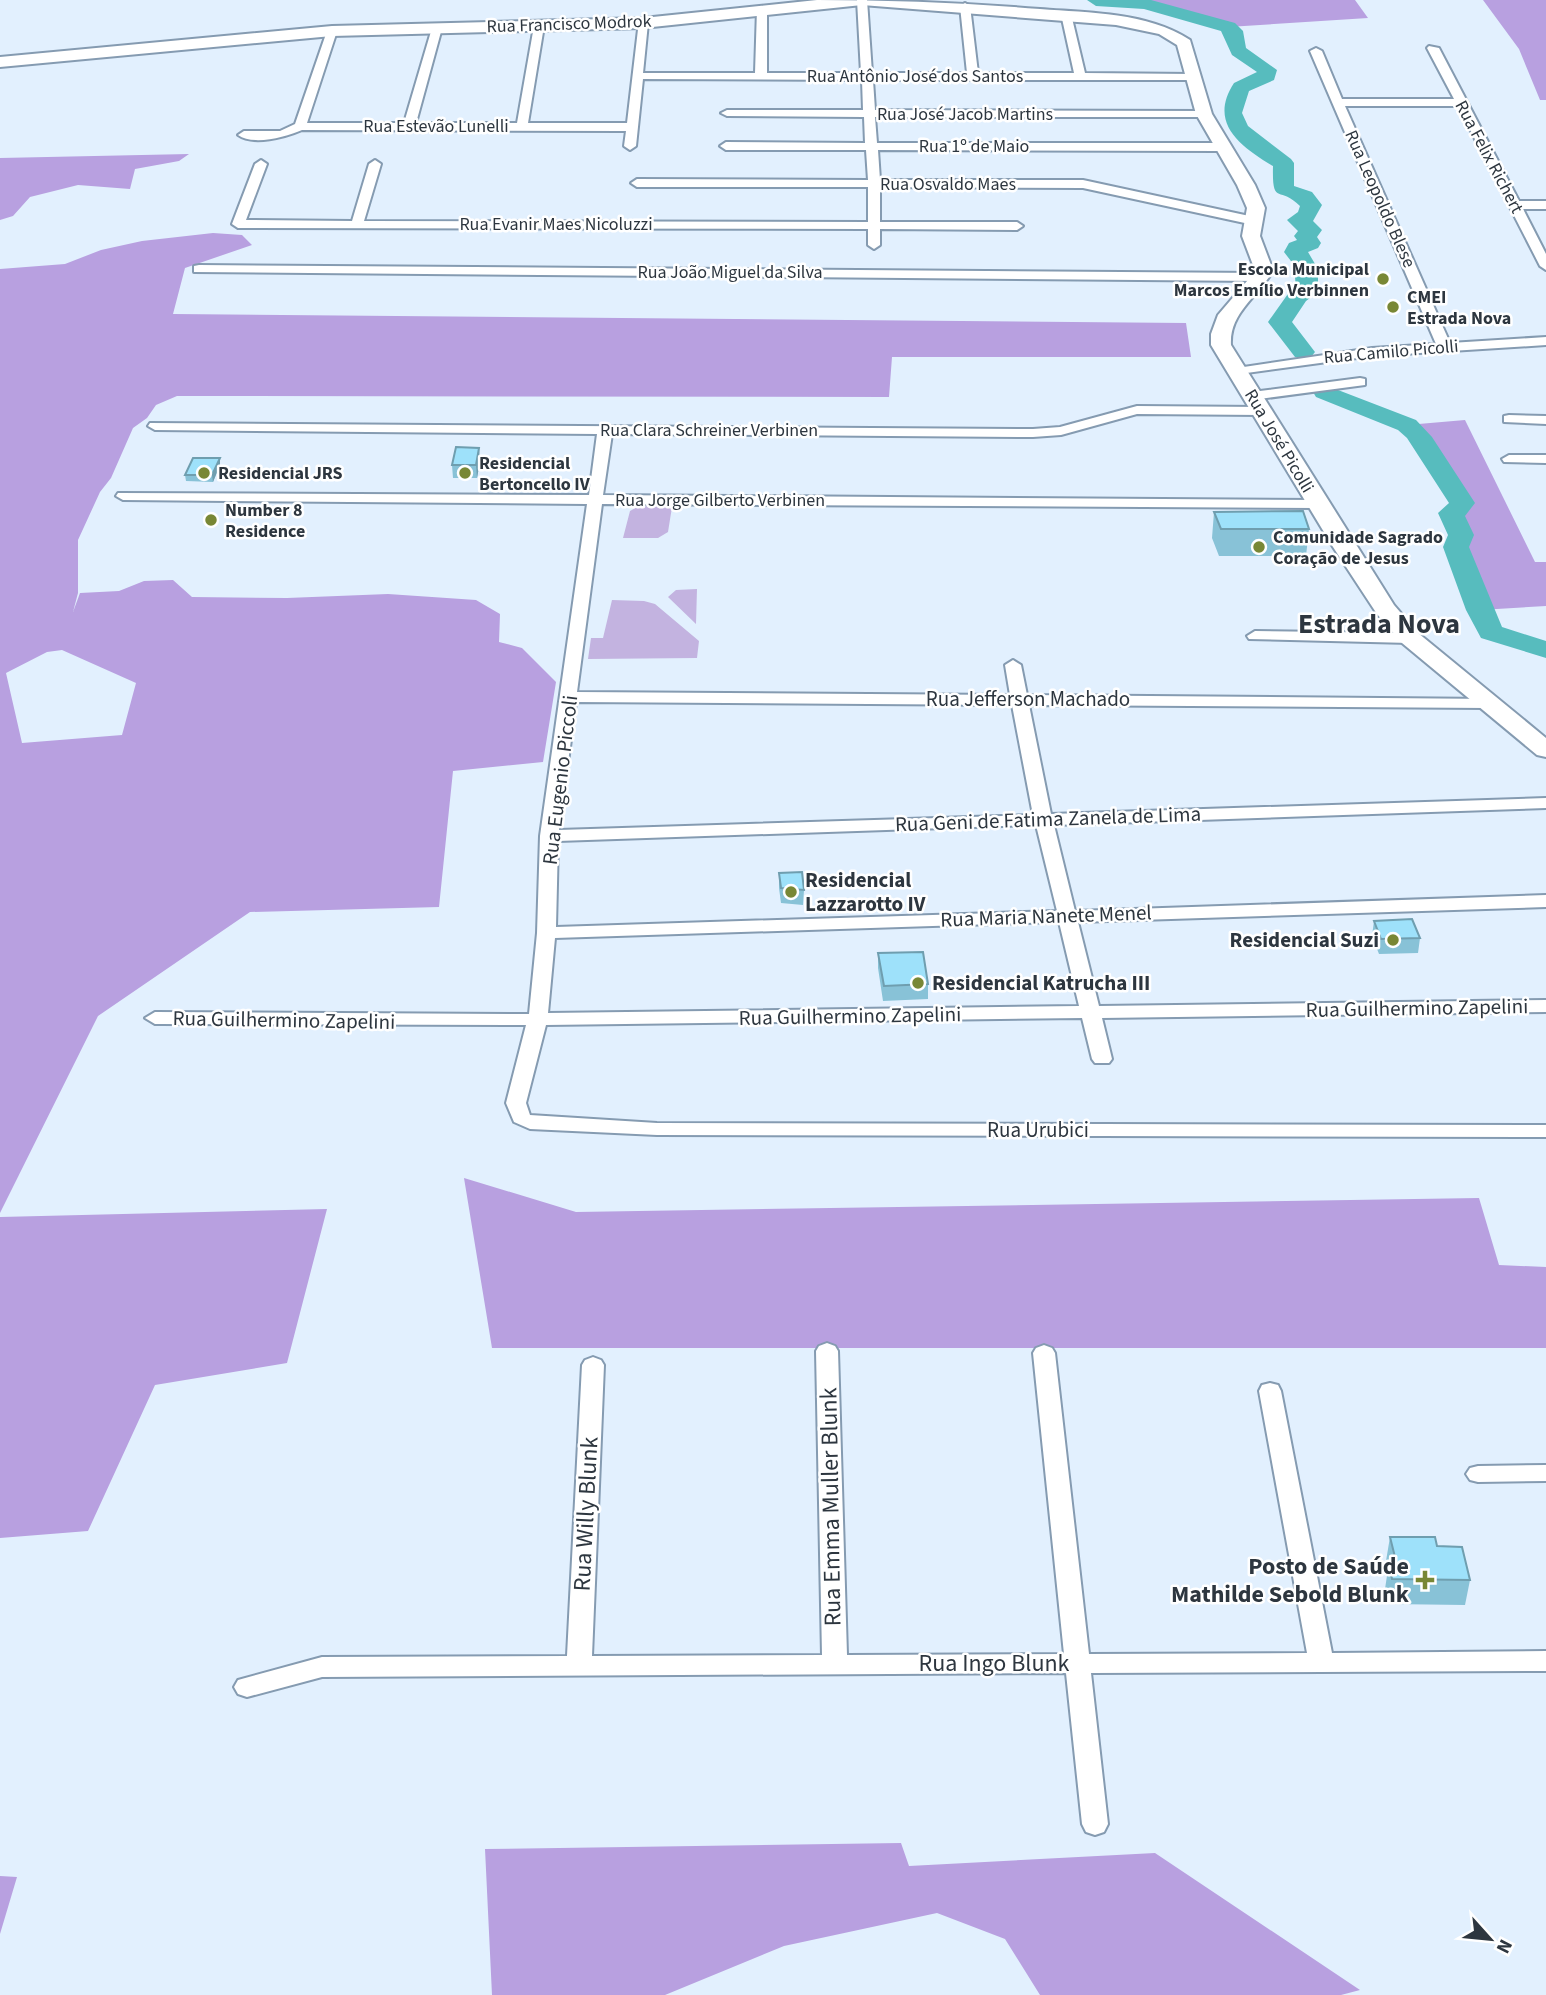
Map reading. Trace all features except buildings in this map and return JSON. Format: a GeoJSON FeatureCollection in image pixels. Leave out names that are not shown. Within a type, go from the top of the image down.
{"type":"FeatureCollection","features":[{"type":"Feature","properties":{"kind":"street","name":"Rua Francisco Modrok"},"geometry":{"type":"LineString","coordinates":[[0,62],[332,31],[643,23],[862,0],[1066,14],[1135,22],[1175,35],[1184,43],[1193,77]]}},
{"type":"Feature","properties":{"kind":"street"},"geometry":{"type":"LineString","coordinates":[[862,0],[874,184],[874,245]]}},
{"type":"Feature","properties":{"kind":"street"},"geometry":{"type":"LineString","coordinates":[[965,6],[973,76]]}},
{"type":"Feature","properties":{"kind":"street"},"geometry":{"type":"LineString","coordinates":[[761,76],[762,9]]}},
{"type":"Feature","properties":{"kind":"street"},"geometry":{"type":"LineString","coordinates":[[1066,14],[1080,76]]}},
{"type":"Feature","properties":{"kind":"street"},"geometry":{"type":"LineString","coordinates":[[630,146],[643,23]]}},
{"type":"Feature","properties":{"kind":"street"},"geometry":{"type":"LineString","coordinates":[[522,126],[539,26]]}},
{"type":"Feature","properties":{"kind":"street"},"geometry":{"type":"LineString","coordinates":[[410,126],[437,28]]}},
{"type":"Feature","properties":{"kind":"street"},"geometry":{"type":"LineString","coordinates":[[300,126],[332,31]]}},
{"type":"Feature","properties":{"kind":"street","name":"Rua Felix Richert"},"geometry":{"type":"LineString","coordinates":[[1433,48],[1546,266]]}},
{"type":"Feature","properties":{"kind":"street","name":"Rua Leopoldo Blese"},"geometry":{"type":"LineString","coordinates":[[1316,51],[1444,346]]}},
{"type":"Feature","properties":{"kind":"street","name":"Rua Antônio José dos Santos"},"geometry":{"type":"LineString","coordinates":[[638,76],[1193,77]]}},
{"type":"Feature","properties":{"kind":"street"},"geometry":{"type":"LineString","coordinates":[[1193,77],[1204,114],[1253,199],[1256,208],[1251,236],[1262,265],[1261,277]]}},
{"type":"Feature","properties":{"kind":"street"},"geometry":{"type":"LineString","coordinates":[[1338,102],[1461,103]]}},
{"type":"Feature","properties":{"kind":"street","name":"Rua José Jacob Martins"},"geometry":{"type":"LineString","coordinates":[[727,113],[1204,114]]}},
{"type":"Feature","properties":{"kind":"street","name":"Rua Estevão Lunelli"},"geometry":{"type":"LineString","coordinates":[[244,135],[282,134],[300,126],[630,127]]}},
{"type":"Feature","properties":{"kind":"street","name":"Rua 1º de Maio"},"geometry":{"type":"LineString","coordinates":[[726,146],[1221,147]]}},
{"type":"Feature","properties":{"kind":"street","name":"Rua Evanir Maes Nicoluzzi"},"geometry":{"type":"LineString","coordinates":[[261,164],[238,224],[1017,226]]}},
{"type":"Feature","properties":{"kind":"street"},"geometry":{"type":"LineString","coordinates":[[357,224],[375,164]]}},
{"type":"Feature","properties":{"kind":"street","name":"Rua Osvaldo Maes"},"geometry":{"type":"LineString","coordinates":[[637,183],[1094,185],[1254,222]]}},
{"type":"Feature","properties":{"kind":"street"},"geometry":{"type":"LineString","coordinates":[[1515,205],[1546,205]]}},
{"type":"Feature","properties":{"kind":"street","name":"Rua João Miguel da Silva"},"geometry":{"type":"LineString","coordinates":[[199,269],[1261,277]]}},
{"type":"Feature","properties":{"kind":"street","name":"Rua José Picolli"},"geometry":{"type":"LineString","coordinates":[[1261,277],[1220,327],[1221,345],[1256,404],[1373,593],[1410,638],[1546,750]]}},
{"type":"Feature","properties":{"kind":"street","name":"Rua Camilo Picolli"},"geometry":{"type":"LineString","coordinates":[[1237,372],[1372,352],[1546,341]]}},
{"type":"Feature","properties":{"kind":"street"},"geometry":{"type":"LineString","coordinates":[[1256,404],[1360,382]]}},
{"type":"Feature","properties":{"kind":"street","name":"Rua Clara Schreiner Verbinen"},"geometry":{"type":"LineString","coordinates":[[155,426],[1033,433],[1061,431],[1137,410],[1256,404]]}},
{"type":"Feature","properties":{"kind":"street"},"geometry":{"type":"LineString","coordinates":[[1509,419],[1546,419]]}},
{"type":"Feature","properties":{"kind":"street","name":"Rua Eugenio Piccoli"},"geometry":{"type":"LineString","coordinates":[[530,1123],[521,1118],[516,1103],[538,1017],[546,933],[549,835],[605,429]]}},
{"type":"Feature","properties":{"kind":"street"},"geometry":{"type":"LineString","coordinates":[[1509,459],[1546,459]]}},
{"type":"Feature","properties":{"kind":"street","name":"Rua Jorge Gilberto Verbinen"},"geometry":{"type":"LineString","coordinates":[[123,496],[1317,504]]}},
{"type":"Feature","properties":{"kind":"street"},"geometry":{"type":"LineString","coordinates":[[1255,636],[1410,638]]}},
{"type":"Feature","properties":{"kind":"street"},"geometry":{"type":"LineString","coordinates":[[1013,665],[1043,820],[1102,1059]]}},
{"type":"Feature","properties":{"kind":"street","name":"Rua Jefferson Machado"},"geometry":{"type":"LineString","coordinates":[[570,696],[1487,703]]}},
{"type":"Feature","properties":{"kind":"street","name":"Rua Geni de Fatima Zanela de Lima"},"geometry":{"type":"LineString","coordinates":[[549,835],[1546,803]]}},
{"type":"Feature","properties":{"kind":"street"},"geometry":{"type":"LineString","coordinates":[[1541,901],[1546,920]]}},
{"type":"Feature","properties":{"kind":"street","name":"Rua Maria Nanete Menel"},"geometry":{"type":"LineString","coordinates":[[546,933],[1541,901]]}},
{"type":"Feature","properties":{"kind":"street","name":"Rua Guilhermino Zapelini"},"geometry":{"type":"LineString","coordinates":[[155,1018],[407,1021],[538,1017],[1546,1006]]}},
{"type":"Feature","properties":{"kind":"street","name":"Rua Urubici"},"geometry":{"type":"LineString","coordinates":[[530,1123],[657,1129],[1546,1131]]}},
{"type":"Feature","properties":{"kind":"street","name":"Rua Emma Muller Blunk"},"geometry":{"type":"LineString","coordinates":[[827,1351],[835,1664]]}},
{"type":"Feature","properties":{"kind":"street"},"geometry":{"type":"LineString","coordinates":[[1044,1353],[1095,1824]]}},
{"type":"Feature","properties":{"kind":"street","name":"Rua Willy Blunk"},"geometry":{"type":"LineString","coordinates":[[579,1664],[593,1365]]}},
{"type":"Feature","properties":{"kind":"street"},"geometry":{"type":"LineString","coordinates":[[1270,1391],[1321,1661]]}},
{"type":"Feature","properties":{"kind":"street"},"geometry":{"type":"LineString","coordinates":[[1478,1474],[1546,1473]]}},
{"type":"Feature","properties":{"kind":"street","name":"Rua Ingo Blunk"},"geometry":{"type":"LineString","coordinates":[[247,1687],[323,1667],[1546,1661]]}},
{"type":"Feature","properties":{"kind":"shaded area"},"geometry":{"type":"Polygon","coordinates":[[[1096,0],[1355,0],[1368,18],[1228,27],[1145,4],[1096,0]]]}},
{"type":"Feature","properties":{"kind":"shaded area"},"geometry":{"type":"Polygon","coordinates":[[[1483,0],[1546,0],[1546,100],[1540,100],[1519,49],[1483,0]]]}},
{"type":"Feature","properties":{"kind":"shaded area"},"geometry":{"type":"Polygon","coordinates":[[[189,154],[179,161],[135,169],[130,189],[78,185],[30,197],[13,216],[0,220],[0,158],[189,154]]]}},
{"type":"Feature","properties":{"kind":"shaded area"},"geometry":{"type":"Polygon","coordinates":[[[213,233],[242,235],[252,245],[185,268],[173,314],[1186,323],[1191,357],[892,357],[889,397],[177,396],[156,405],[147,418],[133,428],[111,478],[100,492],[78,540],[78,593],[73,612],[80,593],[119,591],[144,581],[173,580],[192,597],[287,598],[388,594],[476,600],[500,614],[499,642],[522,648],[556,682],[543,762],[453,771],[439,907],[250,912],[98,1016],[0,1213],[0,269],[65,264],[101,250],[142,241],[213,233]],[[62,650],[47,652],[6,673],[22,743],[122,735],[136,683],[62,650]]]}},
{"type":"Feature","properties":{"kind":"shaded area"},"geometry":{"type":"Polygon","coordinates":[[[1465,420],[1535,562],[1546,562],[1546,606],[1480,610],[1456,547],[1461,535],[1451,513],[1459,509],[1462,502],[1423,442],[1407,425],[1465,420]]]}},
{"type":"Feature","properties":{"kind":"shaded area"},"geometry":{"type":"Polygon","coordinates":[[[639,506],[672,507],[668,532],[658,538],[623,538],[630,511],[639,506]]]}},
{"type":"Feature","properties":{"kind":"shaded area"},"geometry":{"type":"Polygon","coordinates":[[[697,589],[696,624],[668,597],[676,590],[697,589]]]}},
{"type":"Feature","properties":{"kind":"shaded area"},"geometry":{"type":"Polygon","coordinates":[[[612,600],[655,604],[699,641],[697,658],[588,659],[591,638],[603,638],[612,600]]]}},
{"type":"Feature","properties":{"kind":"shaded area"},"geometry":{"type":"Polygon","coordinates":[[[464,1178],[576,1212],[1479,1198],[1499,1265],[1546,1267],[1546,1348],[492,1348],[464,1178]]]}},
{"type":"Feature","properties":{"kind":"shaded area"},"geometry":{"type":"Polygon","coordinates":[[[327,1209],[287,1363],[155,1385],[88,1531],[0,1538],[0,1217],[327,1209]]]}},
{"type":"Feature","properties":{"kind":"shaded area"},"geometry":{"type":"Polygon","coordinates":[[[901,1843],[909,1866],[1155,1853],[1360,1990],[1341,1995],[1040,1995],[1005,1939],[937,1913],[784,1946],[665,1995],[492,1995],[485,1849],[901,1843]]]}},
{"type":"Feature","properties":{"kind":"shaded area"},"geometry":{"type":"Polygon","coordinates":[[[0,1876],[17,1877],[0,1934],[0,1876]]]}},
{"type":"Feature","properties":{"kind":"waterway"},"geometry":{"type":"LineString","coordinates":[[1096,0],[1145,4],[1228,27],[1234,31],[1238,51],[1267,70],[1267,76],[1241,87],[1232,113],[1241,130],[1284,163],[1283,189],[1304,197],[1311,205],[1307,216],[1298,220],[1311,230],[1305,236],[1310,243],[1297,248],[1295,252],[1306,265],[1307,292],[1298,296],[1280,322],[1303,352]]}},
{"type":"Feature","properties":{"kind":"waterway"},"geometry":{"type":"LineString","coordinates":[[1325,392],[1407,425],[1416,433],[1462,503],[1459,509],[1451,513],[1461,535],[1456,547],[1491,632],[1546,650]]}},
{"type":"Feature","properties":{"kind":"place","name":"Escola Municipal Marcos Emílio Verbinnen"},"geometry":{"type":"Point","coordinates":[1383,279]}},
{"type":"Feature","properties":{"kind":"place","name":"CMEI Estrada Nova"},"geometry":{"type":"Point","coordinates":[1393,307]}},
{"type":"Feature","properties":{"kind":"place","name":"Residencial JRS"},"geometry":{"type":"Point","coordinates":[204,473]}},
{"type":"Feature","properties":{"kind":"place","name":"Residencial Bertoncello IV"},"geometry":{"type":"Point","coordinates":[465,473]}},
{"type":"Feature","properties":{"kind":"place","name":"Number 8 Residence"},"geometry":{"type":"Point","coordinates":[211,520]}},
{"type":"Feature","properties":{"kind":"place","name":"Comunidade Sagrado Coração de Jesus"},"geometry":{"type":"Point","coordinates":[1259,547]}},
{"type":"Feature","properties":{"kind":"place","name":"Residencial Lazzarotto IV"},"geometry":{"type":"Point","coordinates":[791,892]}},
{"type":"Feature","properties":{"kind":"place","name":"Residencial Suzi"},"geometry":{"type":"Point","coordinates":[1393,940]}},
{"type":"Feature","properties":{"kind":"place","name":"Residencial Katrucha III"},"geometry":{"type":"Point","coordinates":[918,983]}},
{"type":"Feature","properties":{"kind":"place","name":"Posto de Saúde Mathilde Sebold Blunk"},"geometry":{"type":"Point","coordinates":[1425,1580]}},
{"type":"Feature","properties":{"kind":"district","name":"Estrada Nova"},"geometry":{"type":"Point","coordinates":[1379,624]}}]}
